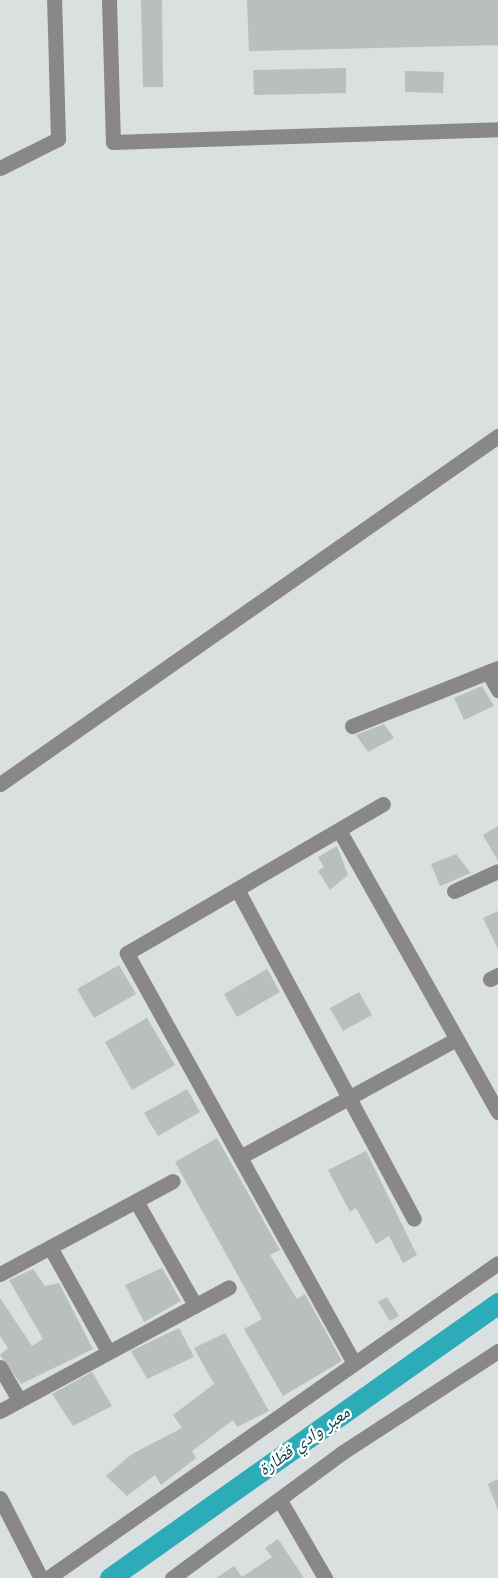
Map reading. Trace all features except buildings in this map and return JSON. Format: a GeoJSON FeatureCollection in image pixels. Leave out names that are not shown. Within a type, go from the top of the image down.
{"type":"FeatureCollection","features":[{"type":"Feature","properties":{"kind":"street"},"geometry":{"type":"LineString","coordinates":[[0,168],[57,142],[54,0]]}},
{"type":"Feature","properties":{"kind":"street"},"geometry":{"type":"LineString","coordinates":[[109,0],[113,142],[498,129]]}},
{"type":"Feature","properties":{"kind":"street"},"geometry":{"type":"LineString","coordinates":[[0,784],[498,436]]}},
{"type":"Feature","properties":{"kind":"street"},"geometry":{"type":"LineString","coordinates":[[352,726],[493,670],[498,690]]}},
{"type":"Feature","properties":{"kind":"street"},"geometry":{"type":"LineString","coordinates":[[354,1363],[127,952],[383,804]]}},
{"type":"Feature","properties":{"kind":"street"},"geometry":{"type":"LineString","coordinates":[[339,830],[498,1112]]}},
{"type":"Feature","properties":{"kind":"street"},"geometry":{"type":"LineString","coordinates":[[454,891],[498,871]]}},
{"type":"Feature","properties":{"kind":"street"},"geometry":{"type":"LineString","coordinates":[[237,889],[351,1097],[414,1219]]}},
{"type":"Feature","properties":{"kind":"street"},"geometry":{"type":"LineString","coordinates":[[240,1157],[456,1040]]}},
{"type":"Feature","properties":{"kind":"street"},"geometry":{"type":"LineString","coordinates":[[0,1274],[172,1182]]}},
{"type":"Feature","properties":{"kind":"street"},"geometry":{"type":"LineString","coordinates":[[136,1201],[195,1305]]}},
{"type":"Feature","properties":{"kind":"street"},"geometry":{"type":"LineString","coordinates":[[50,1247],[108,1351]]}},
{"type":"Feature","properties":{"kind":"street"},"geometry":{"type":"LineString","coordinates":[[48,1578],[498,1263]]}},
{"type":"Feature","properties":{"kind":"street"},"geometry":{"type":"LineString","coordinates":[[0,1411],[229,1287]]}},
{"type":"Feature","properties":{"kind":"street"},"geometry":{"type":"LineString","coordinates":[[172,1578],[281,1502],[343,1452],[498,1352]]}},
{"type":"Feature","properties":{"kind":"street"},"geometry":{"type":"LineString","coordinates":[[0,1367],[19,1400]]}},
{"type":"Feature","properties":{"kind":"street"},"geometry":{"type":"LineString","coordinates":[[0,1498],[41,1578]]}},
{"type":"Feature","properties":{"kind":"street"},"geometry":{"type":"LineString","coordinates":[[281,1502],[325,1578]]}},
{"type":"Feature","properties":{"kind":"waterway","name":"معبر وادي قطّارة"},"geometry":{"type":"LineString","coordinates":[[110,1578],[498,1303]]}}]}
